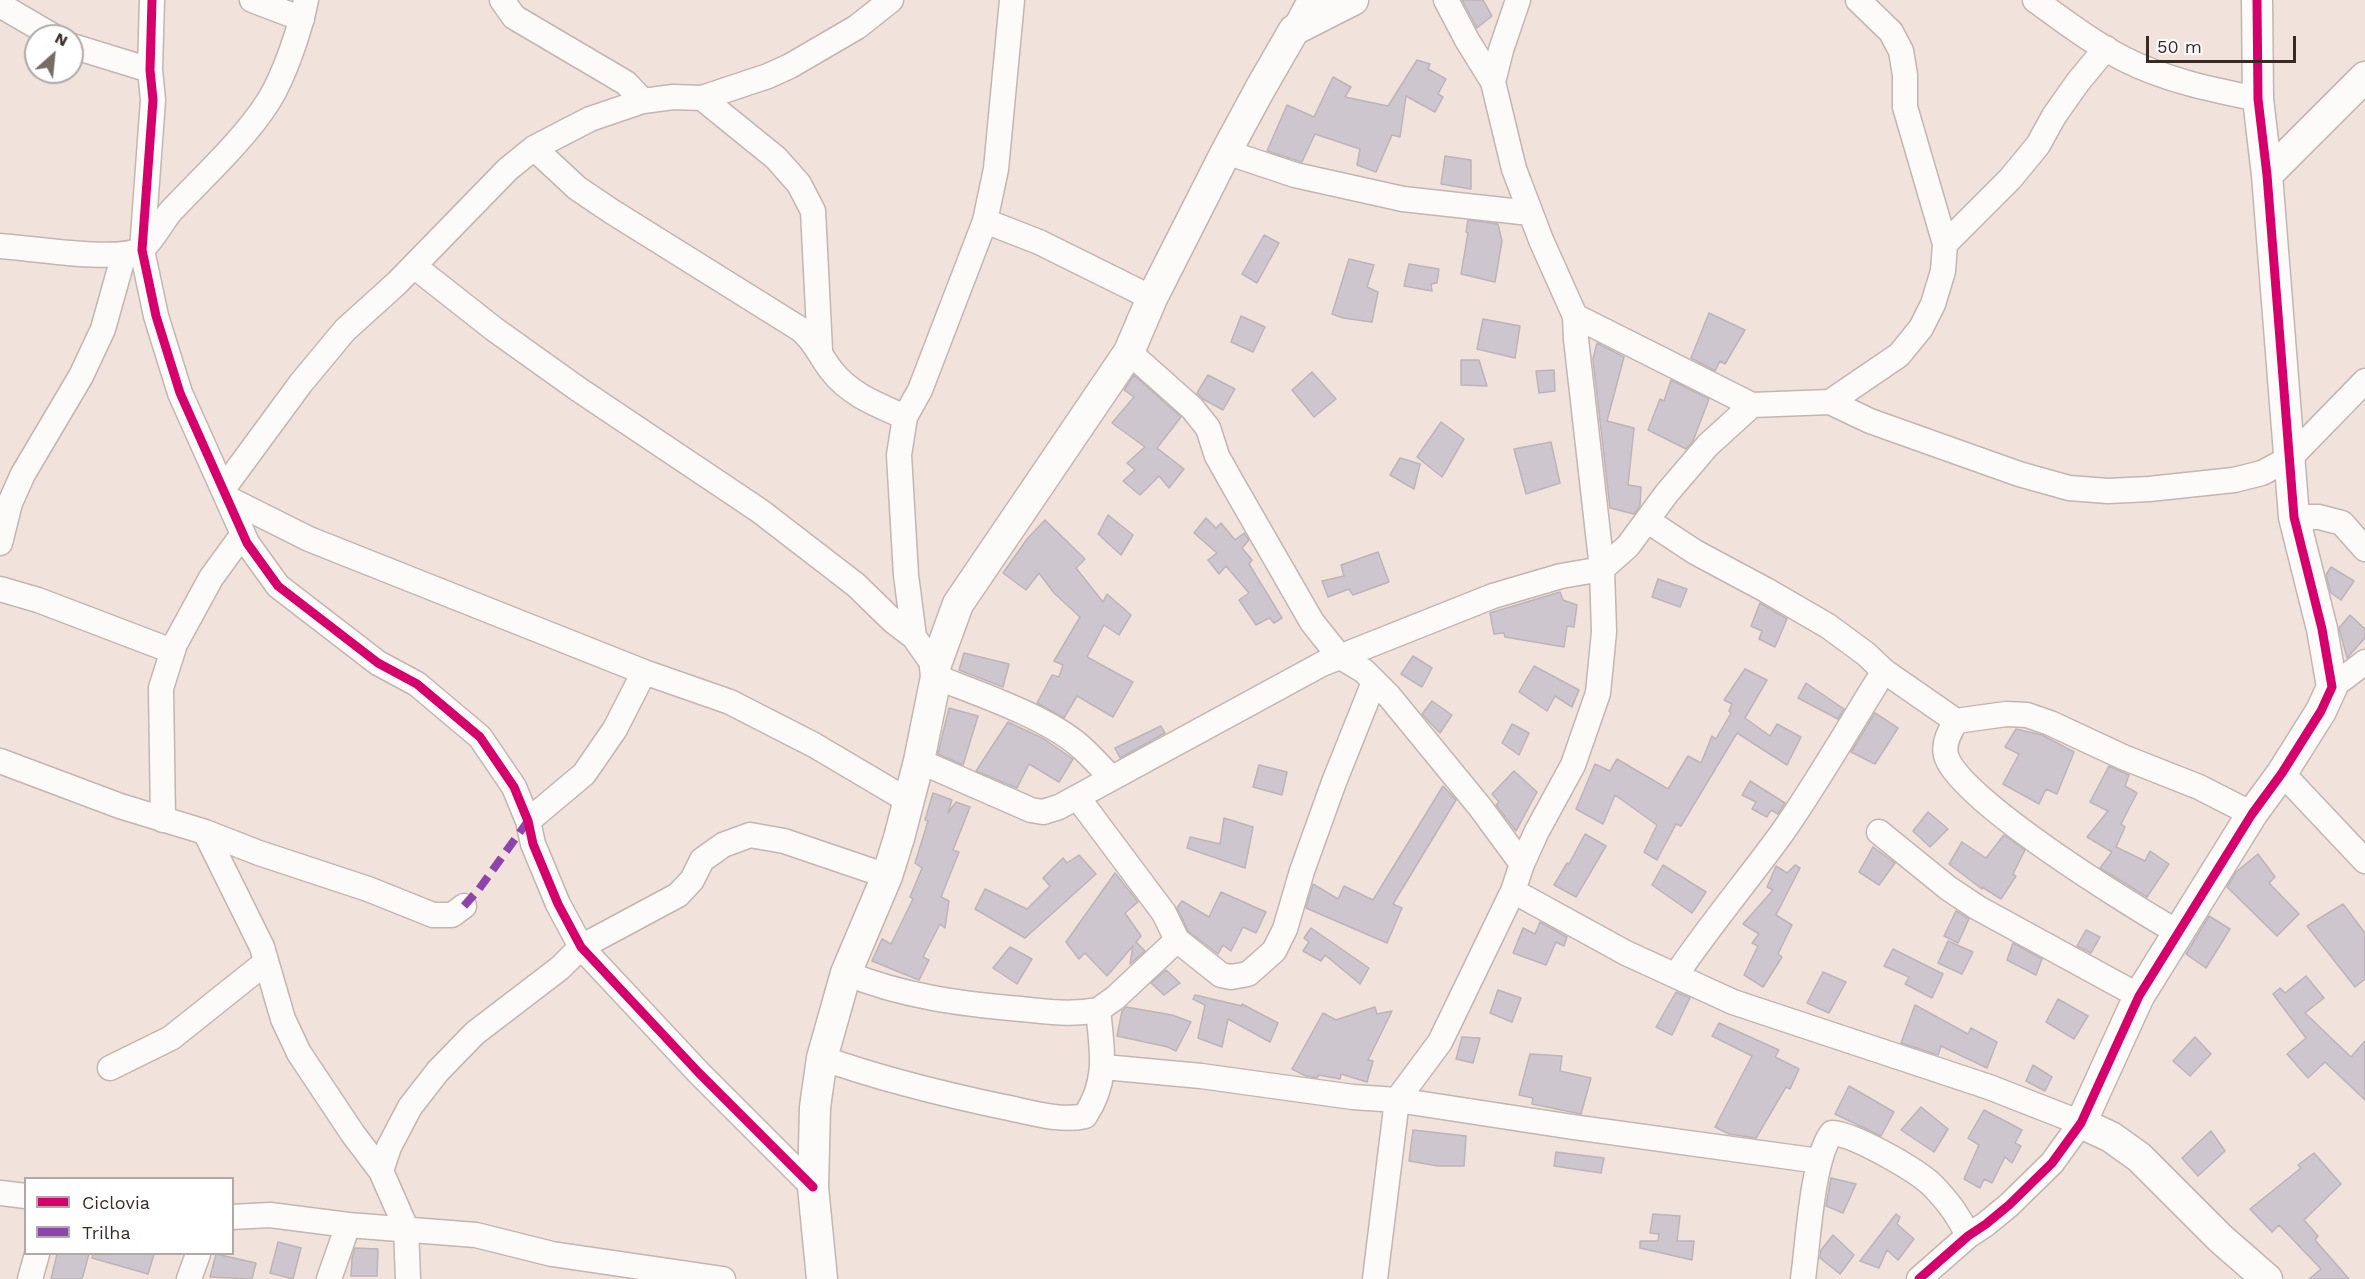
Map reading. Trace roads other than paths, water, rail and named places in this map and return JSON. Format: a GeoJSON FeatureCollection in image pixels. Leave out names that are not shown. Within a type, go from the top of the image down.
{"type":"FeatureCollection","features":[{"type":"Feature","properties":{"kind":"street"},"geometry":{"type":"LineString","coordinates":[[2,527],[23,474],[81,376],[103,329],[133,252],[153,100],[150,70],[152,0]]}},
{"type":"Feature","properties":{"kind":"street"},"geometry":{"type":"LineString","coordinates":[[0,246],[101,255],[133,252],[228,151],[268,102],[304,10],[252,0]]}},
{"type":"Feature","properties":{"kind":"street"},"geometry":{"type":"LineString","coordinates":[[502,0],[514,16],[626,83],[643,101]]}},
{"type":"Feature","properties":{"kind":"street"},"geometry":{"type":"LineString","coordinates":[[225,494],[301,383],[345,330],[414,266],[499,177],[534,148],[590,119],[643,101],[673,97],[702,98],[768,76],[790,66],[857,27],[891,0]]}},
{"type":"Feature","properties":{"kind":"street"},"geometry":{"type":"LineString","coordinates":[[914,637],[906,575],[899,454],[905,417],[920,390],[986,221],[996,170],[1012,0]]}},
{"type":"Feature","properties":{"kind":"street"},"geometry":{"type":"LineString","coordinates":[[822,1279],[813,1187],[815,1107],[822,1058],[846,972],[887,876],[899,838],[907,800],[919,762],[935,672],[958,604],[1129,352],[1152,298],[1226,152],[1310,0]]}},
{"type":"Feature","properties":{"kind":"street"},"geometry":{"type":"LineString","coordinates":[[1294,30],[1353,0]]}},
{"type":"Feature","properties":{"kind":"street"},"geometry":{"type":"LineString","coordinates":[[1375,1279],[1397,1100],[1440,1042],[1513,891],[1522,864],[1573,765],[1598,693],[1604,632],[1602,569],[1583,413],[1575,316],[1530,213],[1514,169],[1493,82],[1446,0]]}},
{"type":"Feature","properties":{"kind":"street"},"geometry":{"type":"LineString","coordinates":[[1493,82],[1518,0]]}},
{"type":"Feature","properties":{"kind":"street"},"geometry":{"type":"LineString","coordinates":[[1830,402],[1899,355],[1921,328],[1934,304],[1943,271],[1945,244],[1905,107],[1905,75],[1901,51],[1891,33],[1858,0]]}},
{"type":"Feature","properties":{"kind":"street"},"geometry":{"type":"LineString","coordinates":[[2035,0],[2075,30],[2149,70],[2213,89],[2258,99]]}},
{"type":"Feature","properties":{"kind":"street"},"geometry":{"type":"LineString","coordinates":[[2257,0],[2258,99],[2294,517],[2322,629],[2332,687]]}},
{"type":"Feature","properties":{"kind":"street"},"geometry":{"type":"LineString","coordinates":[[0,5],[32,24]]}},
{"type":"Feature","properties":{"kind":"street"},"geometry":{"type":"LineString","coordinates":[[1945,244],[2010,179],[2038,145],[2054,116],[2106,48]]}},
{"type":"Feature","properties":{"kind":"street"},"geometry":{"type":"LineString","coordinates":[[84,50],[150,70]]}},
{"type":"Feature","properties":{"kind":"street"},"geometry":{"type":"LineString","coordinates":[[2266,175],[2365,77]]}},
{"type":"Feature","properties":{"kind":"street"},"geometry":{"type":"LineString","coordinates":[[702,98],[776,158],[799,184],[813,211],[820,350]]}},
{"type":"Feature","properties":{"kind":"street"},"geometry":{"type":"LineString","coordinates":[[534,148],[577,188],[811,337],[830,369],[850,391],[905,417]]}},
{"type":"Feature","properties":{"kind":"street"},"geometry":{"type":"LineString","coordinates":[[1226,152],[1295,176],[1403,199],[1530,213]]}},
{"type":"Feature","properties":{"kind":"street"},"geometry":{"type":"LineString","coordinates":[[986,221],[1040,242],[1152,298]]}},
{"type":"Feature","properties":{"kind":"street"},"geometry":{"type":"LineString","coordinates":[[133,252],[180,393],[243,534],[278,586],[378,663],[417,684],[480,736],[514,787],[528,821],[533,844],[558,904],[581,947],[699,1073],[813,1187]]}},
{"type":"Feature","properties":{"kind":"street"},"geometry":{"type":"LineString","coordinates":[[414,266],[494,329],[578,389],[785,529],[856,585],[893,621],[914,637],[935,672],[1044,723],[1081,747],[1111,778]]}},
{"type":"Feature","properties":{"kind":"street"},"geometry":{"type":"LineString","coordinates":[[1575,316],[1752,405],[1830,402],[1870,421],[1934,444],[2019,474],[2070,488],[2108,491],[2149,489],[2234,480],[2262,472],[2290,458],[2365,381]]}},
{"type":"Feature","properties":{"kind":"street"},"geometry":{"type":"LineString","coordinates":[[1129,352],[1192,408],[1208,428],[1217,456],[1230,481],[1312,622],[1339,656],[1364,671],[1389,696],[1480,807],[1522,864]]}},
{"type":"Feature","properties":{"kind":"street"},"geometry":{"type":"LineString","coordinates":[[919,762],[1031,810],[1043,812],[1078,798],[1339,656],[1493,596],[1561,576],[1602,569],[1628,546],[1667,493],[1708,445],[1752,405]]}},
{"type":"Feature","properties":{"kind":"street"},"geometry":{"type":"LineString","coordinates":[[225,494],[309,539],[644,672],[730,702],[814,745],[907,800]]}},
{"type":"Feature","properties":{"kind":"street"},"geometry":{"type":"LineString","coordinates":[[2294,517],[2319,517],[2342,523],[2365,549]]}},
{"type":"Feature","properties":{"kind":"street"},"geometry":{"type":"LineString","coordinates":[[1648,521],[1695,552],[1828,626],[1884,670],[1956,721],[2006,714],[2027,715],[2199,787],[2252,814]]}},
{"type":"Feature","properties":{"kind":"street"},"geometry":{"type":"LineString","coordinates":[[163,820],[161,688],[172,651],[211,578],[243,534]]}},
{"type":"Feature","properties":{"kind":"street"},"geometry":{"type":"LineString","coordinates":[[0,589],[38,600],[172,651]]}},
{"type":"Feature","properties":{"kind":"street"},"geometry":{"type":"LineString","coordinates":[[1919,1279],[1968,1236],[2009,1205],[2045,1170],[2082,1123],[2139,996],[2252,814],[2282,773],[2321,711],[2332,687],[2365,662]]}},
{"type":"Feature","properties":{"kind":"street"},"geometry":{"type":"LineString","coordinates":[[1676,975],[1702,936],[1782,833],[1884,670]]}},
{"type":"Feature","properties":{"kind":"street"},"geometry":{"type":"LineString","coordinates":[[528,821],[584,774],[615,729],[644,672]]}},
{"type":"Feature","properties":{"kind":"street"},"geometry":{"type":"LineString","coordinates":[[1078,798],[1164,913],[1177,940],[1221,975],[1231,977],[1248,974],[1274,951],[1285,929],[1302,871],[1334,782],[1374,682]]}},
{"type":"Feature","properties":{"kind":"street"},"geometry":{"type":"LineString","coordinates":[[1956,721],[1947,736],[1946,755],[1961,780],[2026,833],[2077,870],[2125,902],[2179,933]]}},
{"type":"Feature","properties":{"kind":"street"},"geometry":{"type":"LineString","coordinates":[[0,761],[163,820],[205,832],[259,853],[368,888],[433,915],[452,915],[464,906]]}},
{"type":"Feature","properties":{"kind":"street"},"geometry":{"type":"LineString","coordinates":[[2282,773],[2365,861]]}},
{"type":"Feature","properties":{"kind":"street"},"geometry":{"type":"LineString","coordinates":[[205,832],[262,947],[283,1019],[299,1053],[353,1134],[381,1171],[406,1228],[408,1279]]}},
{"type":"Feature","properties":{"kind":"street"},"geometry":{"type":"LineString","coordinates":[[1879,832],[1948,888],[1968,901],[2139,996]]}},
{"type":"Feature","properties":{"kind":"street"},"geometry":{"type":"LineString","coordinates":[[381,1171],[389,1147],[410,1107],[438,1071],[475,1033],[560,968],[581,947],[678,895],[692,880],[702,860],[723,845],[750,835],[784,841],[887,876]]}},
{"type":"Feature","properties":{"kind":"street"},"geometry":{"type":"LineString","coordinates":[[1513,891],[1626,953],[1733,1002],[1989,1087],[2082,1123],[2111,1137],[2139,1157],[2220,1238],[2267,1279]]}},
{"type":"Feature","properties":{"kind":"street"},"geometry":{"type":"LineString","coordinates":[[846,972],[877,986],[914,995],[993,1007],[1080,1014],[1098,1010],[1177,940]]}},
{"type":"Feature","properties":{"kind":"street"},"geometry":{"type":"LineString","coordinates":[[110,1068],[171,1038],[266,963]]}},
{"type":"Feature","properties":{"kind":"street"},"geometry":{"type":"LineString","coordinates":[[822,1058],[861,1072],[965,1099],[1060,1117],[1085,1116],[1094,1102],[1104,1067],[1098,1010]]}},
{"type":"Feature","properties":{"kind":"street"},"geometry":{"type":"LineString","coordinates":[[1104,1067],[1201,1076],[1353,1097],[1397,1100],[1596,1131],[1819,1161]]}},
{"type":"Feature","properties":{"kind":"street"},"geometry":{"type":"LineString","coordinates":[[1803,1279],[1819,1161],[1832,1132],[1854,1137],[1932,1184],[1958,1215],[1968,1236]]}},
{"type":"Feature","properties":{"kind":"street"},"geometry":{"type":"LineString","coordinates":[[0,1193],[24,1196]]}},
{"type":"Feature","properties":{"kind":"street"},"geometry":{"type":"LineString","coordinates":[[234,1217],[270,1215],[476,1235],[552,1254],[723,1279]]}},
{"type":"Feature","properties":{"kind":"street"},"geometry":{"type":"LineString","coordinates":[[329,1279],[348,1224]]}},
{"type":"Feature","properties":{"kind":"street"},"geometry":{"type":"LineString","coordinates":[[30,1279],[38,1255]]}},
{"type":"Feature","properties":{"kind":"street"},"geometry":{"type":"LineString","coordinates":[[189,1279],[198,1255]]}}]}
